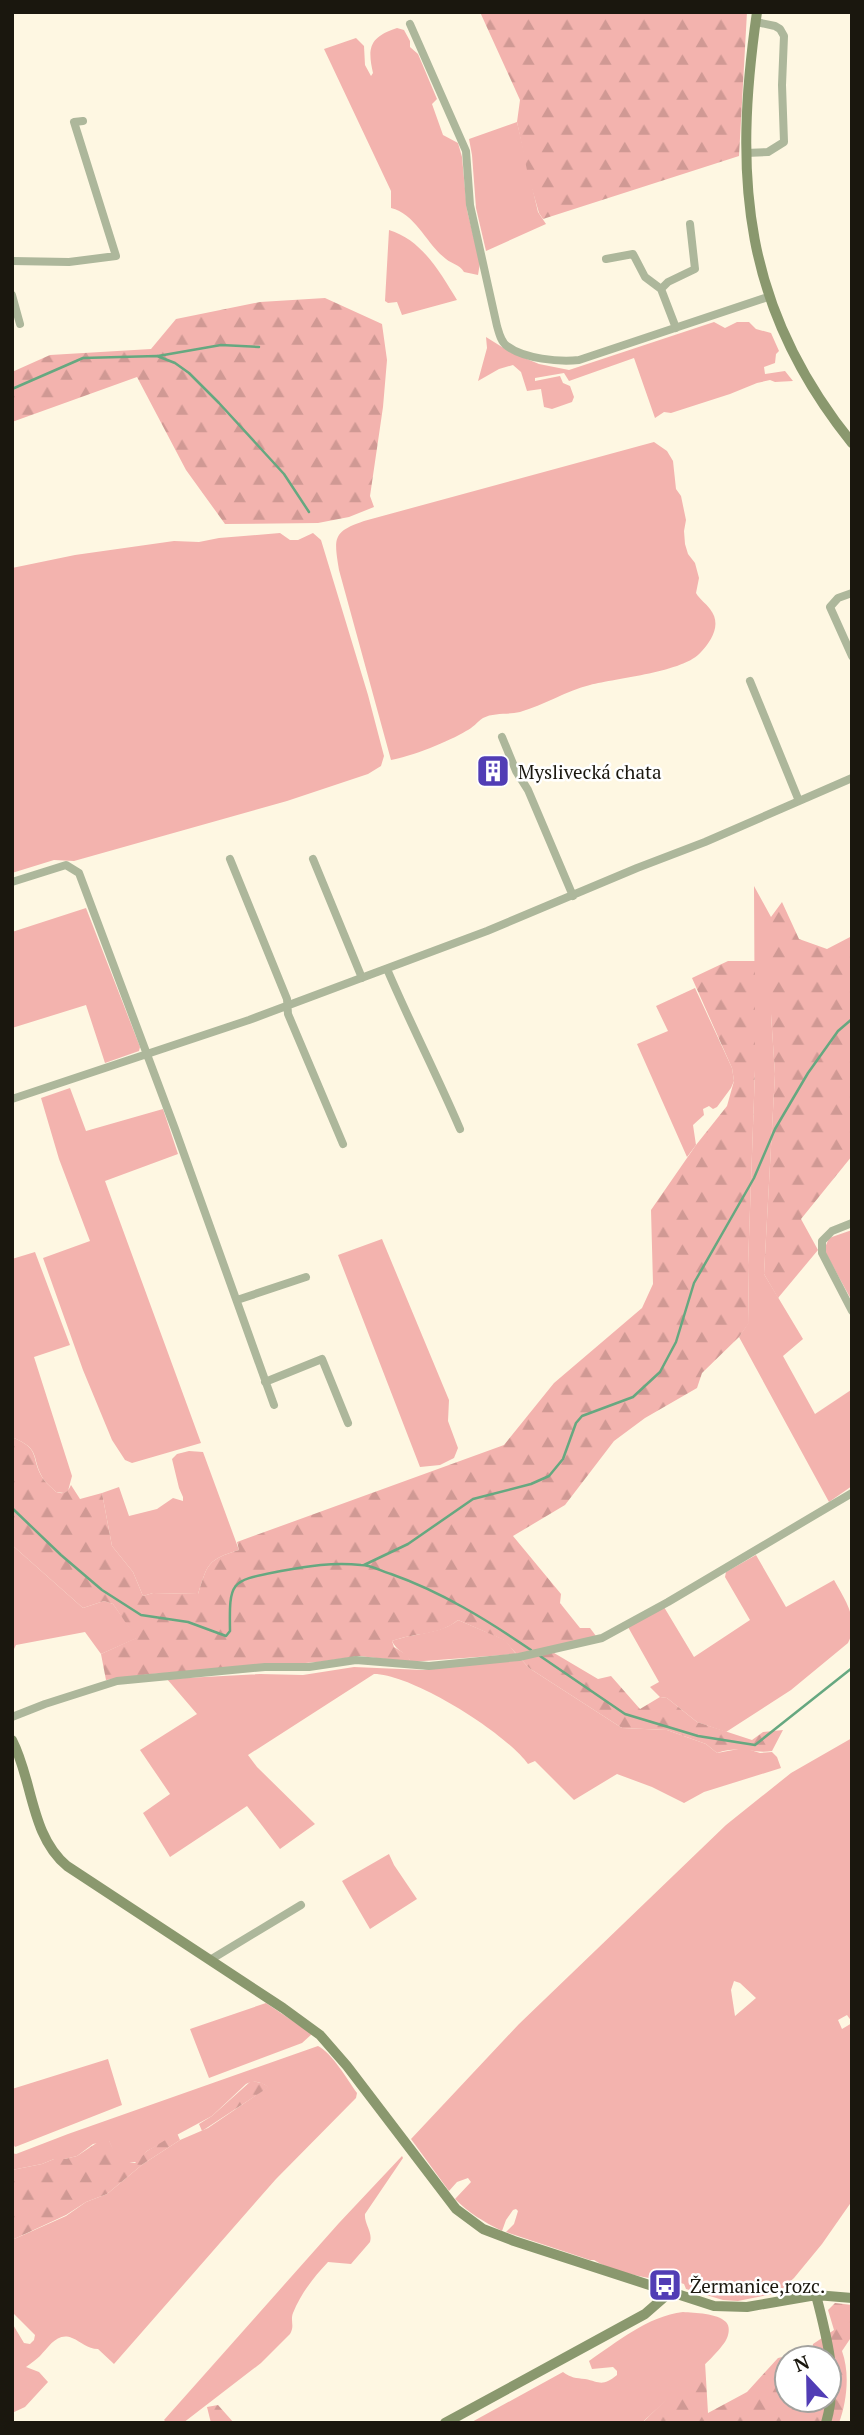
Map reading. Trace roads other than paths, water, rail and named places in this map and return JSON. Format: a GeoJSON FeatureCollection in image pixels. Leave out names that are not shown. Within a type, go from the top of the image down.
{"type":"FeatureCollection","features":[{"type":"Feature","properties":{"kind":"street"},"geometry":{"type":"LineString","coordinates":[[746,153],[768,152],[784,142],[784,36],[780,29],[757,17],[749,78],[746,153],[751,226],[768,296],[790,349],[852,443]]}},
{"type":"Feature","properties":{"kind":"street"},"geometry":{"type":"LineString","coordinates":[[410,24],[466,151],[470,205],[497,326],[506,346],[535,358],[561,362],[579,360],[768,296]]}},
{"type":"Feature","properties":{"kind":"street"},"geometry":{"type":"LineString","coordinates":[[12,261],[69,262],[116,256],[75,122]]}},
{"type":"Feature","properties":{"kind":"street"},"geometry":{"type":"LineString","coordinates":[[661,289],[663,285],[695,269],[690,224]]}},
{"type":"Feature","properties":{"kind":"street"},"geometry":{"type":"LineString","coordinates":[[607,258],[634,254],[645,277],[661,289],[676,328]]}},
{"type":"Feature","properties":{"kind":"street"},"geometry":{"type":"LineString","coordinates":[[12,295],[20,324]]}},
{"type":"Feature","properties":{"kind":"street"},"geometry":{"type":"LineString","coordinates":[[852,593],[838,598],[831,607],[852,656]]}},
{"type":"Feature","properties":{"kind":"street"},"geometry":{"type":"LineString","coordinates":[[750,681],[799,801]]}},
{"type":"Feature","properties":{"kind":"street"},"geometry":{"type":"LineString","coordinates":[[502,737],[516,771],[528,790],[573,896]]}},
{"type":"Feature","properties":{"kind":"street"},"geometry":{"type":"LineString","coordinates":[[12,1099],[147,1055],[387,969],[573,896],[852,778]]}},
{"type":"Feature","properties":{"kind":"street"},"geometry":{"type":"LineString","coordinates":[[230,859],[288,1005],[288,1014],[343,1144]]}},
{"type":"Feature","properties":{"kind":"street"},"geometry":{"type":"LineString","coordinates":[[313,859],[362,978]]}},
{"type":"Feature","properties":{"kind":"street"},"geometry":{"type":"LineString","coordinates":[[12,882],[66,865],[79,873],[274,1405]]}},
{"type":"Feature","properties":{"kind":"street"},"geometry":{"type":"LineString","coordinates":[[387,969],[460,1129]]}},
{"type":"Feature","properties":{"kind":"street"},"geometry":{"type":"LineString","coordinates":[[852,1223],[832,1231],[822,1241],[822,1253],[852,1311]]}},
{"type":"Feature","properties":{"kind":"street"},"geometry":{"type":"LineString","coordinates":[[237,1300],[306,1278]]}},
{"type":"Feature","properties":{"kind":"street"},"geometry":{"type":"LineString","coordinates":[[265,1382],[322,1359],[348,1423]]}},
{"type":"Feature","properties":{"kind":"street"},"geometry":{"type":"LineString","coordinates":[[12,1717],[58,1699],[117,1681],[265,1667],[299,1668],[356,1660],[429,1666],[519,1657],[603,1638],[852,1493]]}},
{"type":"Feature","properties":{"kind":"street"},"geometry":{"type":"LineString","coordinates":[[12,1740],[44,1837],[55,1855],[78,1874],[299,2018],[324,2039],[353,2073],[444,2195],[468,2220],[514,2241],[668,2293],[725,2308],[747,2307],[816,2295],[852,2298]]}},
{"type":"Feature","properties":{"kind":"street"},"geometry":{"type":"LineString","coordinates":[[210,1960],[301,1905]]}},
{"type":"Feature","properties":{"kind":"street"},"geometry":{"type":"LineString","coordinates":[[445,2423],[645,2314],[668,2293]]}},
{"type":"Feature","properties":{"kind":"street"},"geometry":{"type":"LineString","coordinates":[[816,2295],[831,2353],[833,2374],[833,2390],[826,2423]]}},
{"type":"Feature","properties":{"kind":"waterway"},"geometry":{"type":"LineString","coordinates":[[158,356],[221,345],[259,347]]}},
{"type":"Feature","properties":{"kind":"waterway"},"geometry":{"type":"LineString","coordinates":[[12,389],[83,358],[157,356],[175,363],[219,403],[284,474],[309,512]]}},
{"type":"Feature","properties":{"kind":"waterway"},"geometry":{"type":"LineString","coordinates":[[364,1565],[408,1544],[473,1499],[531,1484],[549,1476],[563,1459],[576,1423],[582,1416],[633,1397],[660,1372],[676,1342],[694,1283],[754,1178],[775,1129],[808,1073],[838,1031],[852,1019]]}},
{"type":"Feature","properties":{"kind":"waterway"},"geometry":{"type":"LineString","coordinates":[[12,1508],[102,1590],[141,1615],[188,1622],[226,1636],[230,1631],[233,1592],[236,1585],[243,1581],[264,1574],[311,1566],[365,1565],[410,1581],[446,1598],[531,1650]]}},
{"type":"Feature","properties":{"kind":"waterway"},"geometry":{"type":"LineString","coordinates":[[540,1656],[625,1714],[698,1736],[755,1745],[852,1668]]}},
{"type":"Feature","properties":{"kind":"place","name":"Myslivecká chata"},"geometry":{"type":"Point","coordinates":[493,771]}},
{"type":"Feature","properties":{"kind":"place","name":"Žermanice,rozc."},"geometry":{"type":"Point","coordinates":[665,2285]}}]}
